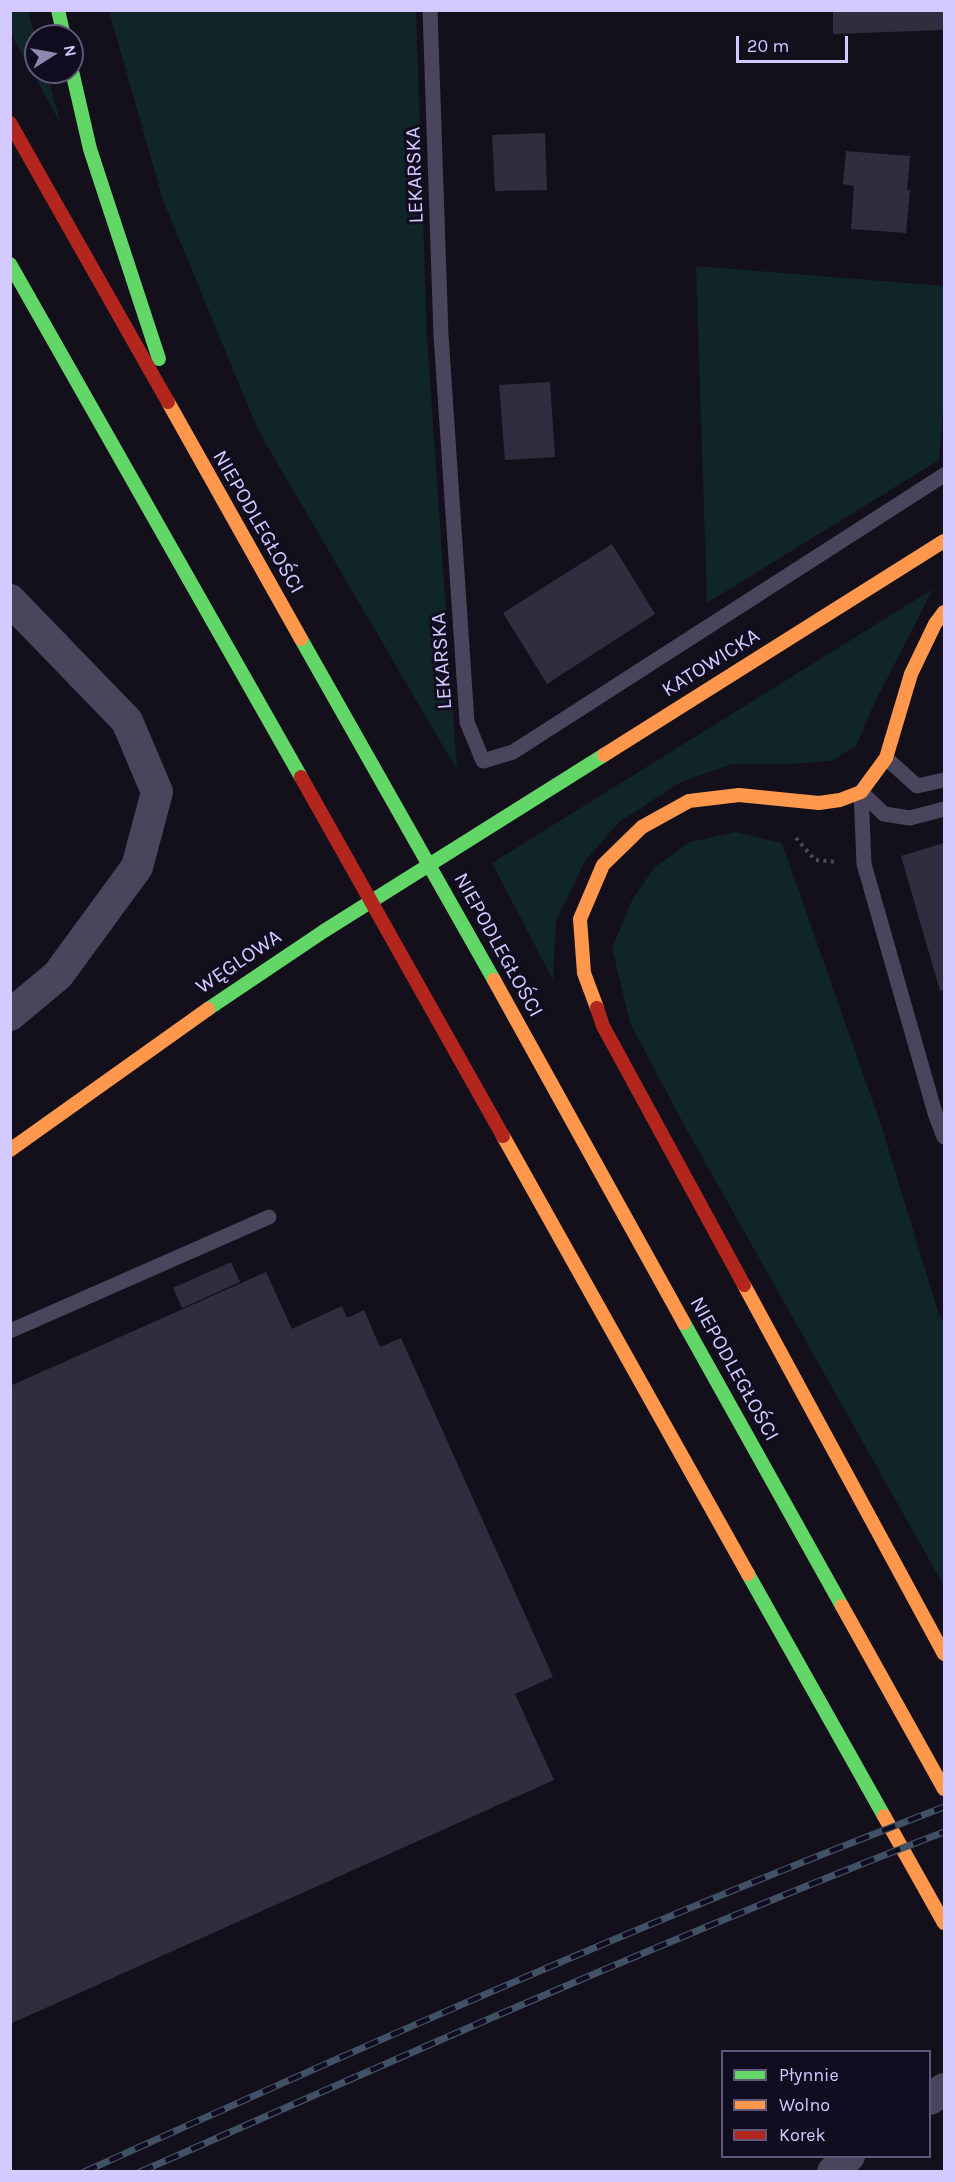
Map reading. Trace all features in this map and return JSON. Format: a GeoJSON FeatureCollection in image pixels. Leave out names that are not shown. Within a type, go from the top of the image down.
{"type":"FeatureCollection","features":[{"type":"Feature","properties":{"kind":"main road"},"geometry":{"type":"LineString","coordinates":[[75,84],[90,149],[182,429]]}},
{"type":"Feature","properties":{"kind":"main road","name":"NIEPODLEGŁOŚCI"},"geometry":{"type":"LineString","coordinates":[[10,123],[449,900],[945,1789]]}},
{"type":"Feature","properties":{"kind":"main road"},"geometry":{"type":"LineString","coordinates":[[10,264],[945,1923]]}},
{"type":"Feature","properties":{"kind":"main road"},"geometry":{"type":"LineString","coordinates":[[10,289],[48,331]]}},
{"type":"Feature","properties":{"kind":"main road","name":"KATOWICKA"},"geometry":{"type":"LineString","coordinates":[[499,820],[945,541]]}},
{"type":"Feature","properties":{"kind":"main road"},"geometry":{"type":"LineString","coordinates":[[945,612],[935,624],[911,674],[886,759],[861,792],[840,800],[819,803],[739,795],[689,801],[642,827],[603,865],[580,919],[584,973],[603,1026],[945,1654]]}},
{"type":"Feature","properties":{"kind":"main road","name":"WĘGLOWA"},"geometry":{"type":"LineString","coordinates":[[10,1150],[236,989],[499,820]]}},
{"type":"Feature","properties":{"kind":"street"},"geometry":{"type":"LineString","coordinates":[[10,600],[127,721],[157,792],[137,867],[58,975],[10,1015]]}},
{"type":"Feature","properties":{"kind":"street"},"geometry":{"type":"LineString","coordinates":[[931,2098],[945,2089]]}},
{"type":"Feature","properties":{"kind":"street"},"geometry":{"type":"LineString","coordinates":[[833,2172],[848,2158]]}},
{"type":"Feature","properties":{"kind":"lane","name":"LEKARSKA"},"geometry":{"type":"LineString","coordinates":[[430,10],[441,335],[467,722],[483,761],[513,752],[945,475]]}},
{"type":"Feature","properties":{"kind":"lane"},"geometry":{"type":"LineString","coordinates":[[886,759],[917,786],[945,780]]}},
{"type":"Feature","properties":{"kind":"lane"},"geometry":{"type":"LineString","coordinates":[[861,792],[884,814],[910,818],[945,809]]}},
{"type":"Feature","properties":{"kind":"lane"},"geometry":{"type":"LineString","coordinates":[[861,792],[864,864],[935,1113],[945,1137]]}},
{"type":"Feature","properties":{"kind":"lane"},"geometry":{"type":"LineString","coordinates":[[10,1331],[268,1216]]}},
{"type":"Feature","properties":{"kind":"path"},"geometry":{"type":"LineString","coordinates":[[794,835],[815,860],[864,864]]}},
{"type":"Feature","properties":{"kind":"green space"},"geometry":{"type":"Polygon","coordinates":[[[10,11],[28,11],[32,24],[24,24],[24,57],[11,34],[10,11]]]}},
{"type":"Feature","properties":{"kind":"green space"},"geometry":{"type":"Polygon","coordinates":[[[109,11],[416,11],[427,337],[457,770],[258,430],[163,200],[109,11]]]}},
{"type":"Feature","properties":{"kind":"green space"},"geometry":{"type":"Polygon","coordinates":[[[39,84],[49,84],[61,124],[39,84]]]}},
{"type":"Feature","properties":{"kind":"green space"},"geometry":{"type":"Polygon","coordinates":[[[696,266],[944,286],[944,402],[939,460],[707,603],[696,266]]]}},
{"type":"Feature","properties":{"kind":"green space"},"geometry":{"type":"Polygon","coordinates":[[[933,589],[873,706],[856,746],[831,761],[732,764],[681,782],[619,822],[585,861],[556,921],[553,980],[492,863],[933,589]]]}},
{"type":"Feature","properties":{"kind":"green space"},"geometry":{"type":"Polygon","coordinates":[[[736,832],[782,843],[882,1128],[939,1315],[944,1322],[944,1586],[683,1123],[630,1023],[612,948],[633,898],[655,867],[690,842],[736,832]]]}},
{"type":"Feature","properties":{"kind":"building"},"geometry":{"type":"Polygon","coordinates":[[[833,10],[944,10],[944,30],[833,34],[833,10]]]}},
{"type":"Feature","properties":{"kind":"building"},"geometry":{"type":"Polygon","coordinates":[[[545,133],[547,190],[495,191],[492,135],[545,133]]]}},
{"type":"Feature","properties":{"kind":"building"},"geometry":{"type":"Polygon","coordinates":[[[846,151],[910,156],[906,233],[851,229],[854,186],[843,184],[846,151]]]}},
{"type":"Feature","properties":{"kind":"building"},"geometry":{"type":"Polygon","coordinates":[[[550,382],[555,457],[505,460],[499,385],[550,382]]]}},
{"type":"Feature","properties":{"kind":"building"},"geometry":{"type":"Polygon","coordinates":[[[612,544],[655,614],[547,684],[503,613],[612,544]]]}},
{"type":"Feature","properties":{"kind":"building"},"geometry":{"type":"Polygon","coordinates":[[[944,843],[944,990],[940,991],[901,856],[944,843]]]}},
{"type":"Feature","properties":{"kind":"building"},"geometry":{"type":"Polygon","coordinates":[[[231,1262],[240,1282],[182,1308],[173,1288],[231,1262]]]}},
{"type":"Feature","properties":{"kind":"building"},"geometry":{"type":"Polygon","coordinates":[[[266,1272],[292,1329],[342,1306],[347,1318],[364,1310],[380,1347],[401,1338],[553,1677],[515,1694],[554,1780],[10,2024],[10,1386],[266,1272]]]}},
{"type":"Feature","properties":{"kind":"railway"},"geometry":{"type":"LineString","coordinates":[[84,2172],[511,1983],[835,1849],[944,1807]]}},
{"type":"Feature","properties":{"kind":"railway"},"geometry":{"type":"LineString","coordinates":[[140,2172],[641,1954],[944,1832]]}},
{"type":"Feature","properties":{"kind":"traffic: fast"},"geometry":{"type":"LineString","coordinates":[[58,10],[61,24]]}},
{"type":"Feature","properties":{"kind":"traffic: fast"},"geometry":{"type":"LineString","coordinates":[[75,84],[90,149],[159,359]]}},
{"type":"Feature","properties":{"kind":"traffic: fast"},"geometry":{"type":"LineString","coordinates":[[10,264],[301,777]]}},
{"type":"Feature","properties":{"kind":"traffic: fast"},"geometry":{"type":"LineString","coordinates":[[301,639],[494,980]]}},
{"type":"Feature","properties":{"kind":"traffic: fast"},"geometry":{"type":"LineString","coordinates":[[208,1009],[324,931],[604,755]]}},
{"type":"Feature","properties":{"kind":"traffic: fast"},"geometry":{"type":"LineString","coordinates":[[684,1323],[842,1606]]}},
{"type":"Feature","properties":{"kind":"traffic: fast"},"geometry":{"type":"LineString","coordinates":[[748,1574],[884,1816]]}},
{"type":"Feature","properties":{"kind":"traffic: slow"},"geometry":{"type":"LineString","coordinates":[[168,402],[301,639]]}},
{"type":"Feature","properties":{"kind":"traffic: slow"},"geometry":{"type":"LineString","coordinates":[[604,755],[944,541]]}},
{"type":"Feature","properties":{"kind":"traffic: slow"},"geometry":{"type":"LineString","coordinates":[[861,792],[886,758],[911,674],[935,624],[944,612]]}},
{"type":"Feature","properties":{"kind":"traffic: slow"},"geometry":{"type":"LineString","coordinates":[[597,1008],[584,973],[580,919],[603,865],[642,827],[689,801],[739,795],[819,803],[840,800],[861,792]]}},
{"type":"Feature","properties":{"kind":"traffic: slow"},"geometry":{"type":"LineString","coordinates":[[494,980],[684,1323]]}},
{"type":"Feature","properties":{"kind":"traffic: slow"},"geometry":{"type":"LineString","coordinates":[[10,1150],[208,1009]]}},
{"type":"Feature","properties":{"kind":"traffic: slow"},"geometry":{"type":"LineString","coordinates":[[503,1136],[748,1574]]}},
{"type":"Feature","properties":{"kind":"traffic: slow"},"geometry":{"type":"LineString","coordinates":[[744,1285],[944,1654]]}},
{"type":"Feature","properties":{"kind":"traffic: slow"},"geometry":{"type":"LineString","coordinates":[[842,1606],[944,1789]]}},
{"type":"Feature","properties":{"kind":"traffic: slow"},"geometry":{"type":"LineString","coordinates":[[884,1816],[944,1923]]}},
{"type":"Feature","properties":{"kind":"traffic: jam"},"geometry":{"type":"LineString","coordinates":[[10,123],[168,402]]}},
{"type":"Feature","properties":{"kind":"traffic: jam"},"geometry":{"type":"LineString","coordinates":[[301,777],[503,1136]]}},
{"type":"Feature","properties":{"kind":"traffic: jam"},"geometry":{"type":"LineString","coordinates":[[597,1008],[603,1026],[744,1285]]}}]}
